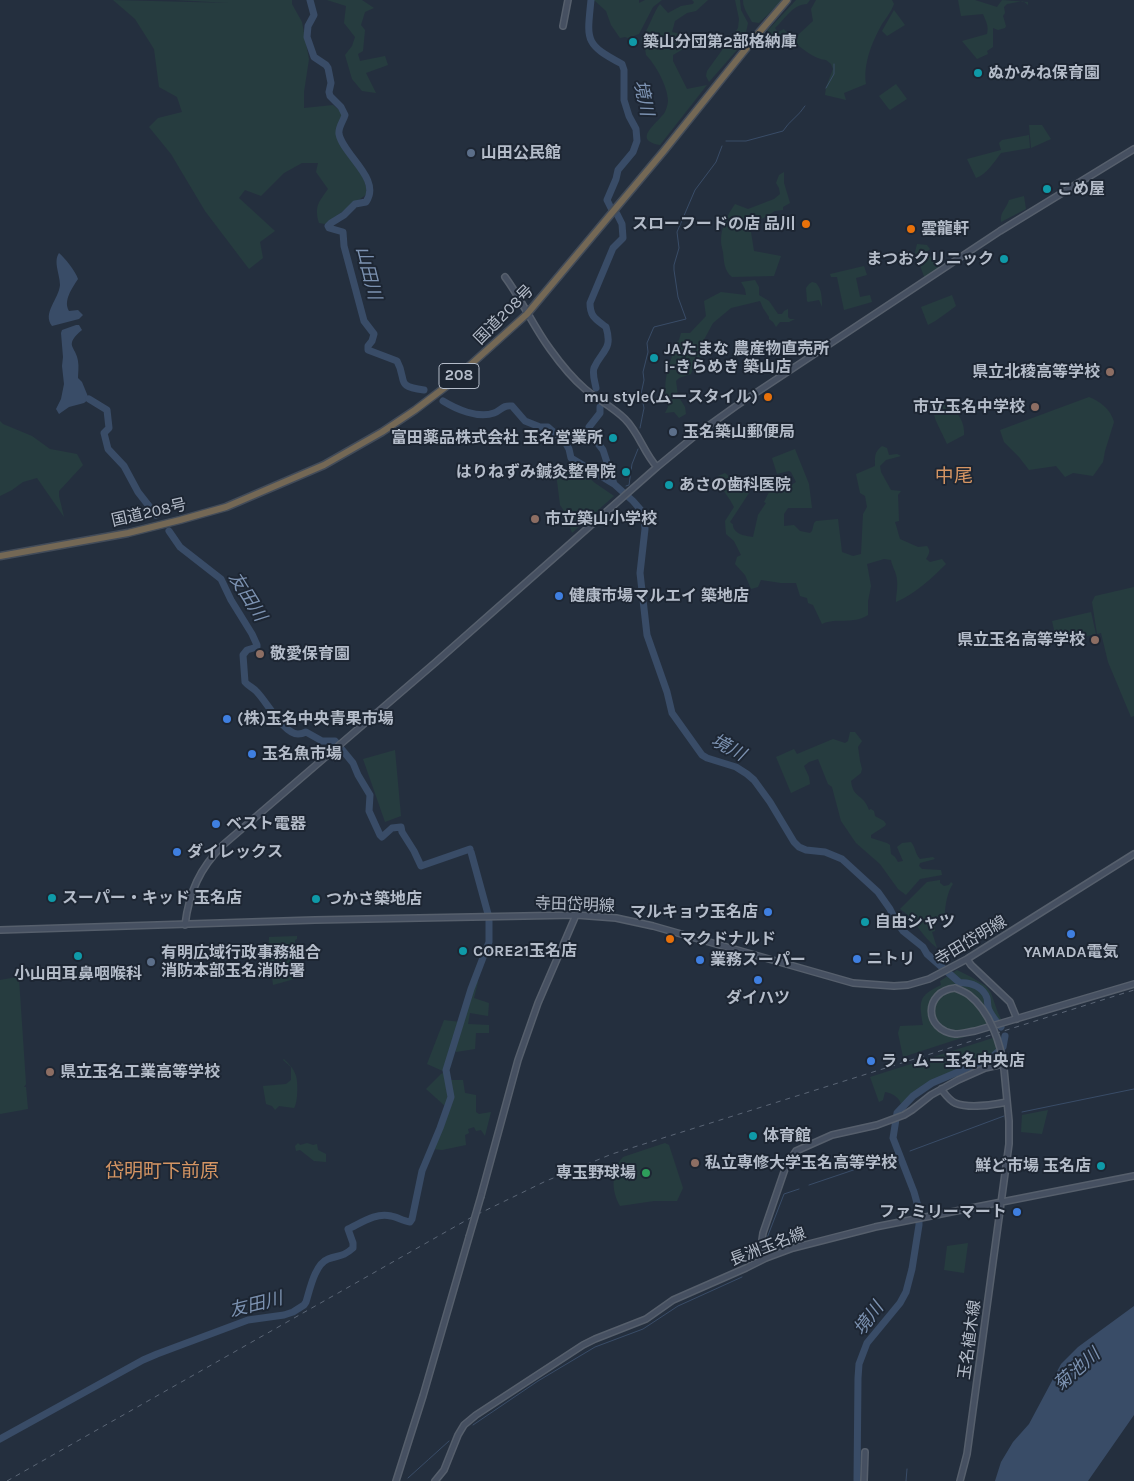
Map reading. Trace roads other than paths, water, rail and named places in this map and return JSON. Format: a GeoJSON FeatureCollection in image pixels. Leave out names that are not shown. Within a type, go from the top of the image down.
{"type":"FeatureCollection","features":[{"type":"Feature","properties":{"kind":"highway","name":"国道208号"},"geometry":{"type":"LineString","coordinates":[[0,556],[128,533],[226,507],[324,465],[382,432],[421,406],[448,385],[527,314],[651,167],[787,0]]}},
{"type":"Feature","properties":{"kind":"street"},"geometry":{"type":"LineString","coordinates":[[563,26],[568,0]]}},
{"type":"Feature","properties":{"kind":"street"},"geometry":{"type":"LineString","coordinates":[[185,925],[186,910],[192,891],[202,870],[223,845],[684,444],[904,294],[1000,231],[1134,148]]}},
{"type":"Feature","properties":{"kind":"street"},"geometry":{"type":"LineString","coordinates":[[505,277],[515,290],[527,314],[550,349],[572,378],[627,421],[657,468]]}},
{"type":"Feature","properties":{"kind":"street","name":"寺田岱明線"},"geometry":{"type":"LineString","coordinates":[[0,930],[315,920],[576,915],[616,918],[653,926],[853,983],[894,986],[917,983],[929,979],[967,959],[1134,854]]}},
{"type":"Feature","properties":{"kind":"street"},"geometry":{"type":"LineString","coordinates":[[396,1481],[423,1396],[481,1196],[518,1060],[538,1003],[576,915]]}},
{"type":"Feature","properties":{"kind":"street"},"geometry":{"type":"LineString","coordinates":[[967,959],[1010,1002],[1017,1019]]}},
{"type":"Feature","properties":{"kind":"street"},"geometry":{"type":"LineString","coordinates":[[1002,1202],[1009,1144],[1009,1121],[1002,1053],[996,1037],[984,1013],[968,994],[955,988],[942,992],[934,1000],[931,1016],[935,1024],[941,1030],[961,1034],[996,1024],[1003,1022],[1017,1019],[1134,984]]}},
{"type":"Feature","properties":{"kind":"street"},"geometry":{"type":"LineString","coordinates":[[766,1258],[762,1240],[763,1233],[786,1166],[796,1151],[832,1135],[877,1125],[904,1115],[931,1095],[958,1080],[985,1068],[1017,1061]]}},
{"type":"Feature","properties":{"kind":"street"},"geometry":{"type":"LineString","coordinates":[[941,1089],[947,1097],[968,1106],[1007,1102]]}},
{"type":"Feature","properties":{"kind":"street","name":"長洲玉名線"},"geometry":{"type":"LineString","coordinates":[[435,1481],[444,1470],[464,1425],[476,1415],[583,1345],[646,1319],[673,1300],[766,1258],[822,1240],[880,1226],[1134,1176]]}},
{"type":"Feature","properties":{"kind":"street","name":"玉名植木線"},"geometry":{"type":"LineString","coordinates":[[960,1481],[974,1402],[1002,1202]]}},
{"type":"Feature","properties":{"kind":"street"},"geometry":{"type":"LineString","coordinates":[[864,1481],[865,1452]]}},
{"type":"Feature","properties":{"kind":"water"},"geometry":{"type":"Polygon","coordinates":[[[59,253],[70,265],[78,279],[69,295],[67,307],[69,311],[78,310],[83,315],[79,319],[52,326],[49,316],[60,285],[57,264],[59,253]]]}},
{"type":"Feature","properties":{"kind":"water"},"geometry":{"type":"Polygon","coordinates":[[[79,325],[82,330],[73,339],[72,346],[78,361],[78,378],[82,382],[89,399],[84,403],[69,407],[59,414],[56,409],[61,399],[64,384],[61,333],[62,330],[79,325]]]}},
{"type":"Feature","properties":{"kind":"water","name":"菊池川"},"geometry":{"type":"Polygon","coordinates":[[[1134,1306],[1134,1415],[1088,1481],[995,1481],[1001,1462],[1013,1442],[1029,1424],[1061,1364],[1078,1347],[1134,1306]]]}},
{"type":"Feature","properties":{"kind":"waterway","name":"山田川"},"geometry":{"type":"LineString","coordinates":[[310,0],[314,15],[308,26],[307,37],[314,57],[328,68],[331,83],[330,96],[341,107],[345,115],[339,134],[347,150],[366,176],[370,193],[366,202],[355,204],[344,215],[328,226],[343,232],[344,246],[364,321],[374,334],[368,350],[397,361],[403,382],[409,387],[424,390]]}},
{"type":"Feature","properties":{"kind":"waterway","name":"境川"},"geometry":{"type":"LineString","coordinates":[[591,0],[589,24],[591,40],[594,46],[622,64],[624,70],[624,100],[636,129],[637,141],[633,152],[618,170],[607,200],[612,210]]}},
{"type":"Feature","properties":{"kind":"waterway"},"geometry":{"type":"LineString","coordinates":[[826,88],[834,74],[834,64]]}},
{"type":"Feature","properties":{"kind":"waterway"},"geometry":{"type":"LineString","coordinates":[[726,141],[746,141],[783,131],[805,106]]}},
{"type":"Feature","properties":{"kind":"waterway"},"geometry":{"type":"LineString","coordinates":[[640,428],[644,408],[641,394],[644,380],[643,372],[648,352],[647,343],[654,327],[686,319],[678,297],[674,270],[679,248],[677,232],[695,190],[716,162],[722,146]]}},
{"type":"Feature","properties":{"kind":"waterway","name":"境川"},"geometry":{"type":"LineString","coordinates":[[596,388],[593,370],[606,349],[608,335],[606,327],[592,315],[590,303],[613,248],[623,238],[622,224],[617,214]]}},
{"type":"Feature","properties":{"kind":"waterway","name":"友田川"},"geometry":{"type":"LineString","coordinates":[[89,399],[107,410],[109,428],[104,433],[108,449],[124,466],[138,492],[156,515]]}},
{"type":"Feature","properties":{"kind":"waterway","name":"山田川"},"geometry":{"type":"LineString","coordinates":[[443,401],[461,410],[481,415],[488,415],[504,407],[512,406],[525,421],[540,427],[548,427],[565,442],[571,458],[614,484]]}},
{"type":"Feature","properties":{"kind":"waterway","name":"境川"},"geometry":{"type":"LineString","coordinates":[[600,407],[600,413],[589,427],[593,437],[603,450],[614,484],[633,501],[644,515],[645,529],[640,573],[647,635],[667,692],[672,713],[702,755],[736,767],[754,780],[799,847],[806,850],[825,852],[842,859],[878,892],[903,931],[923,947],[927,954],[960,983],[968,983],[980,988],[987,998],[990,1012],[1001,1027]]}},
{"type":"Feature","properties":{"kind":"waterway"},"geometry":{"type":"LineString","coordinates":[[626,486],[629,485],[632,464],[638,449]]}},
{"type":"Feature","properties":{"kind":"waterway","name":"友田川"},"geometry":{"type":"LineString","coordinates":[[169,531],[180,547],[221,579],[231,600],[252,634],[257,647],[247,650],[243,655],[245,682],[256,691],[281,723],[293,733],[306,732],[322,741],[335,741],[353,763],[370,795],[369,811],[380,835],[382,837],[392,828],[401,827],[421,866],[470,849]]}},
{"type":"Feature","properties":{"kind":"waterway","name":"友田川"},"geometry":{"type":"LineString","coordinates":[[471,852],[488,914]]}},
{"type":"Feature","properties":{"kind":"waterway","name":"友田川"},"geometry":{"type":"LineString","coordinates":[[0,1439],[143,1360],[248,1320],[293,1312],[306,1302],[316,1271],[323,1262],[344,1254],[353,1248],[348,1229],[369,1219],[385,1215],[410,1222],[422,1171],[451,1097],[446,1070],[471,989],[489,942],[489,921]]}},
{"type":"Feature","properties":{"kind":"waterway","name":"境川"},"geometry":{"type":"LineString","coordinates":[[857,1481],[859,1364],[867,1343],[900,1303],[906,1292],[912,1269],[919,1225],[919,1210],[914,1192],[893,1138],[897,1113],[913,1096],[932,1083],[991,1058],[1003,1047],[1005,1036]]}},
{"type":"Feature","properties":{"kind":"waterway"},"geometry":{"type":"LineString","coordinates":[[1022,1112],[1134,1089]]}},
{"type":"Feature","properties":{"kind":"waterway"},"geometry":{"type":"LineString","coordinates":[[910,1151],[1004,1116]]}},
{"type":"Feature","properties":{"kind":"waterway"},"geometry":{"type":"LineString","coordinates":[[809,1185],[889,1158]]}},
{"type":"Feature","properties":{"kind":"waterway"},"geometry":{"type":"LineString","coordinates":[[767,1238],[784,1194],[799,1189]]}},
{"type":"Feature","properties":{"kind":"waterway"},"geometry":{"type":"LineString","coordinates":[[473,1425],[538,1381],[595,1347],[643,1329],[678,1306],[742,1277]]}},
{"type":"Feature","properties":{"kind":"waterway"},"geometry":{"type":"LineString","coordinates":[[408,1478],[449,1441]]}},
{"type":"Feature","properties":{"kind":"waterway"},"geometry":{"type":"LineString","coordinates":[[906,1481],[907,1469]]}},
{"type":"Feature","properties":{"kind":"railway"},"geometry":{"type":"LineString","coordinates":[[7,1481],[472,1217],[546,1181],[612,1154],[1134,990]]}},
{"type":"Feature","properties":{"kind":"place","name":"築山分団第2部格納庫"},"geometry":{"type":"Point","coordinates":[633,42]}},
{"type":"Feature","properties":{"kind":"place","name":"ぬかみね保育園"},"geometry":{"type":"Point","coordinates":[978,73]}},
{"type":"Feature","properties":{"kind":"place","name":"山田公民館"},"geometry":{"type":"Point","coordinates":[471,153]}},
{"type":"Feature","properties":{"kind":"place","name":"こめ屋"},"geometry":{"type":"Point","coordinates":[1047,189]}},
{"type":"Feature","properties":{"kind":"place","name":"スローフードの店 品川"},"geometry":{"type":"Point","coordinates":[806,224]}},
{"type":"Feature","properties":{"kind":"place","name":"雲龍軒"},"geometry":{"type":"Point","coordinates":[911,229]}},
{"type":"Feature","properties":{"kind":"place","name":"まつおクリニック"},"geometry":{"type":"Point","coordinates":[1004,259]}},
{"type":"Feature","properties":{"kind":"place","name":"JAたまな 農産物直売所 i-きらめき 築山店"},"geometry":{"type":"Point","coordinates":[654,358]}},
{"type":"Feature","properties":{"kind":"place","name":"県立北稜高等学校"},"geometry":{"type":"Point","coordinates":[1110,372]}},
{"type":"Feature","properties":{"kind":"place","name":"mu style(厶ースタイル)"},"geometry":{"type":"Point","coordinates":[768,397]}},
{"type":"Feature","properties":{"kind":"place","name":"市立玉名中学校"},"geometry":{"type":"Point","coordinates":[1035,407]}},
{"type":"Feature","properties":{"kind":"place","name":"玉名築山郵便局"},"geometry":{"type":"Point","coordinates":[673,432]}},
{"type":"Feature","properties":{"kind":"place","name":"富田薬品株式会社 玉名営業所"},"geometry":{"type":"Point","coordinates":[613,438]}},
{"type":"Feature","properties":{"kind":"place","name":"はりねずみ鍼灸整骨院"},"geometry":{"type":"Point","coordinates":[626,472]}},
{"type":"Feature","properties":{"kind":"place","name":"あさの歯科医院"},"geometry":{"type":"Point","coordinates":[669,485]}},
{"type":"Feature","properties":{"kind":"place","name":"市立築山小学校"},"geometry":{"type":"Point","coordinates":[535,519]}},
{"type":"Feature","properties":{"kind":"place","name":"健康市場マルエイ 築地店"},"geometry":{"type":"Point","coordinates":[559,596]}},
{"type":"Feature","properties":{"kind":"place","name":"県立玉名高等学校"},"geometry":{"type":"Point","coordinates":[1095,640]}},
{"type":"Feature","properties":{"kind":"place","name":"敬愛保育園"},"geometry":{"type":"Point","coordinates":[260,654]}},
{"type":"Feature","properties":{"kind":"place","name":"(株)玉名中央青果市場"},"geometry":{"type":"Point","coordinates":[227,719]}},
{"type":"Feature","properties":{"kind":"place","name":"玉名魚市場"},"geometry":{"type":"Point","coordinates":[252,754]}},
{"type":"Feature","properties":{"kind":"place","name":"ベスト電器"},"geometry":{"type":"Point","coordinates":[216,824]}},
{"type":"Feature","properties":{"kind":"place","name":"ダイレックス"},"geometry":{"type":"Point","coordinates":[177,852]}},
{"type":"Feature","properties":{"kind":"place","name":"スーパー・キッド 玉名店"},"geometry":{"type":"Point","coordinates":[52,898]}},
{"type":"Feature","properties":{"kind":"place","name":"つかさ築地店"},"geometry":{"type":"Point","coordinates":[316,899]}},
{"type":"Feature","properties":{"kind":"place","name":"マルキョウ玉名店"},"geometry":{"type":"Point","coordinates":[768,912]}},
{"type":"Feature","properties":{"kind":"place","name":"自由シャツ"},"geometry":{"type":"Point","coordinates":[865,922]}},
{"type":"Feature","properties":{"kind":"place","name":"YAMADA電気"},"geometry":{"type":"Point","coordinates":[1071,934]}},
{"type":"Feature","properties":{"kind":"place","name":"マクドナルド"},"geometry":{"type":"Point","coordinates":[670,939]}},
{"type":"Feature","properties":{"kind":"place","name":"CORE21玉名店"},"geometry":{"type":"Point","coordinates":[463,951]}},
{"type":"Feature","properties":{"kind":"place","name":"小山田耳鼻咽喉科"},"geometry":{"type":"Point","coordinates":[78,956]}},
{"type":"Feature","properties":{"kind":"place","name":"ニトリ"},"geometry":{"type":"Point","coordinates":[857,959]}},
{"type":"Feature","properties":{"kind":"place","name":"業務スーパー"},"geometry":{"type":"Point","coordinates":[700,960]}},
{"type":"Feature","properties":{"kind":"place","name":"有明広域行政事務組合 消防本部玉名消防署"},"geometry":{"type":"Point","coordinates":[151,962]}},
{"type":"Feature","properties":{"kind":"place","name":"ダイハツ"},"geometry":{"type":"Point","coordinates":[758,980]}},
{"type":"Feature","properties":{"kind":"place","name":"ラ・ムー玉名中央店"},"geometry":{"type":"Point","coordinates":[871,1061]}},
{"type":"Feature","properties":{"kind":"place","name":"県立玉名工業高等学校"},"geometry":{"type":"Point","coordinates":[50,1072]}},
{"type":"Feature","properties":{"kind":"place","name":"体育館"},"geometry":{"type":"Point","coordinates":[753,1136]}},
{"type":"Feature","properties":{"kind":"place","name":"私立専修大学玉名高等学校"},"geometry":{"type":"Point","coordinates":[695,1163]}},
{"type":"Feature","properties":{"kind":"place","name":"鮮ど市場 玉名店"},"geometry":{"type":"Point","coordinates":[1101,1166]}},
{"type":"Feature","properties":{"kind":"place","name":"専玉野球場"},"geometry":{"type":"Point","coordinates":[646,1173]}},
{"type":"Feature","properties":{"kind":"place","name":"ファミリーマート"},"geometry":{"type":"Point","coordinates":[1017,1212]}},
{"type":"Feature","properties":{"kind":"district","name":"中尾"},"geometry":{"type":"Point","coordinates":[954,477]}},
{"type":"Feature","properties":{"kind":"district","name":"岱明町下前原"},"geometry":{"type":"Point","coordinates":[162,1172]}}]}
